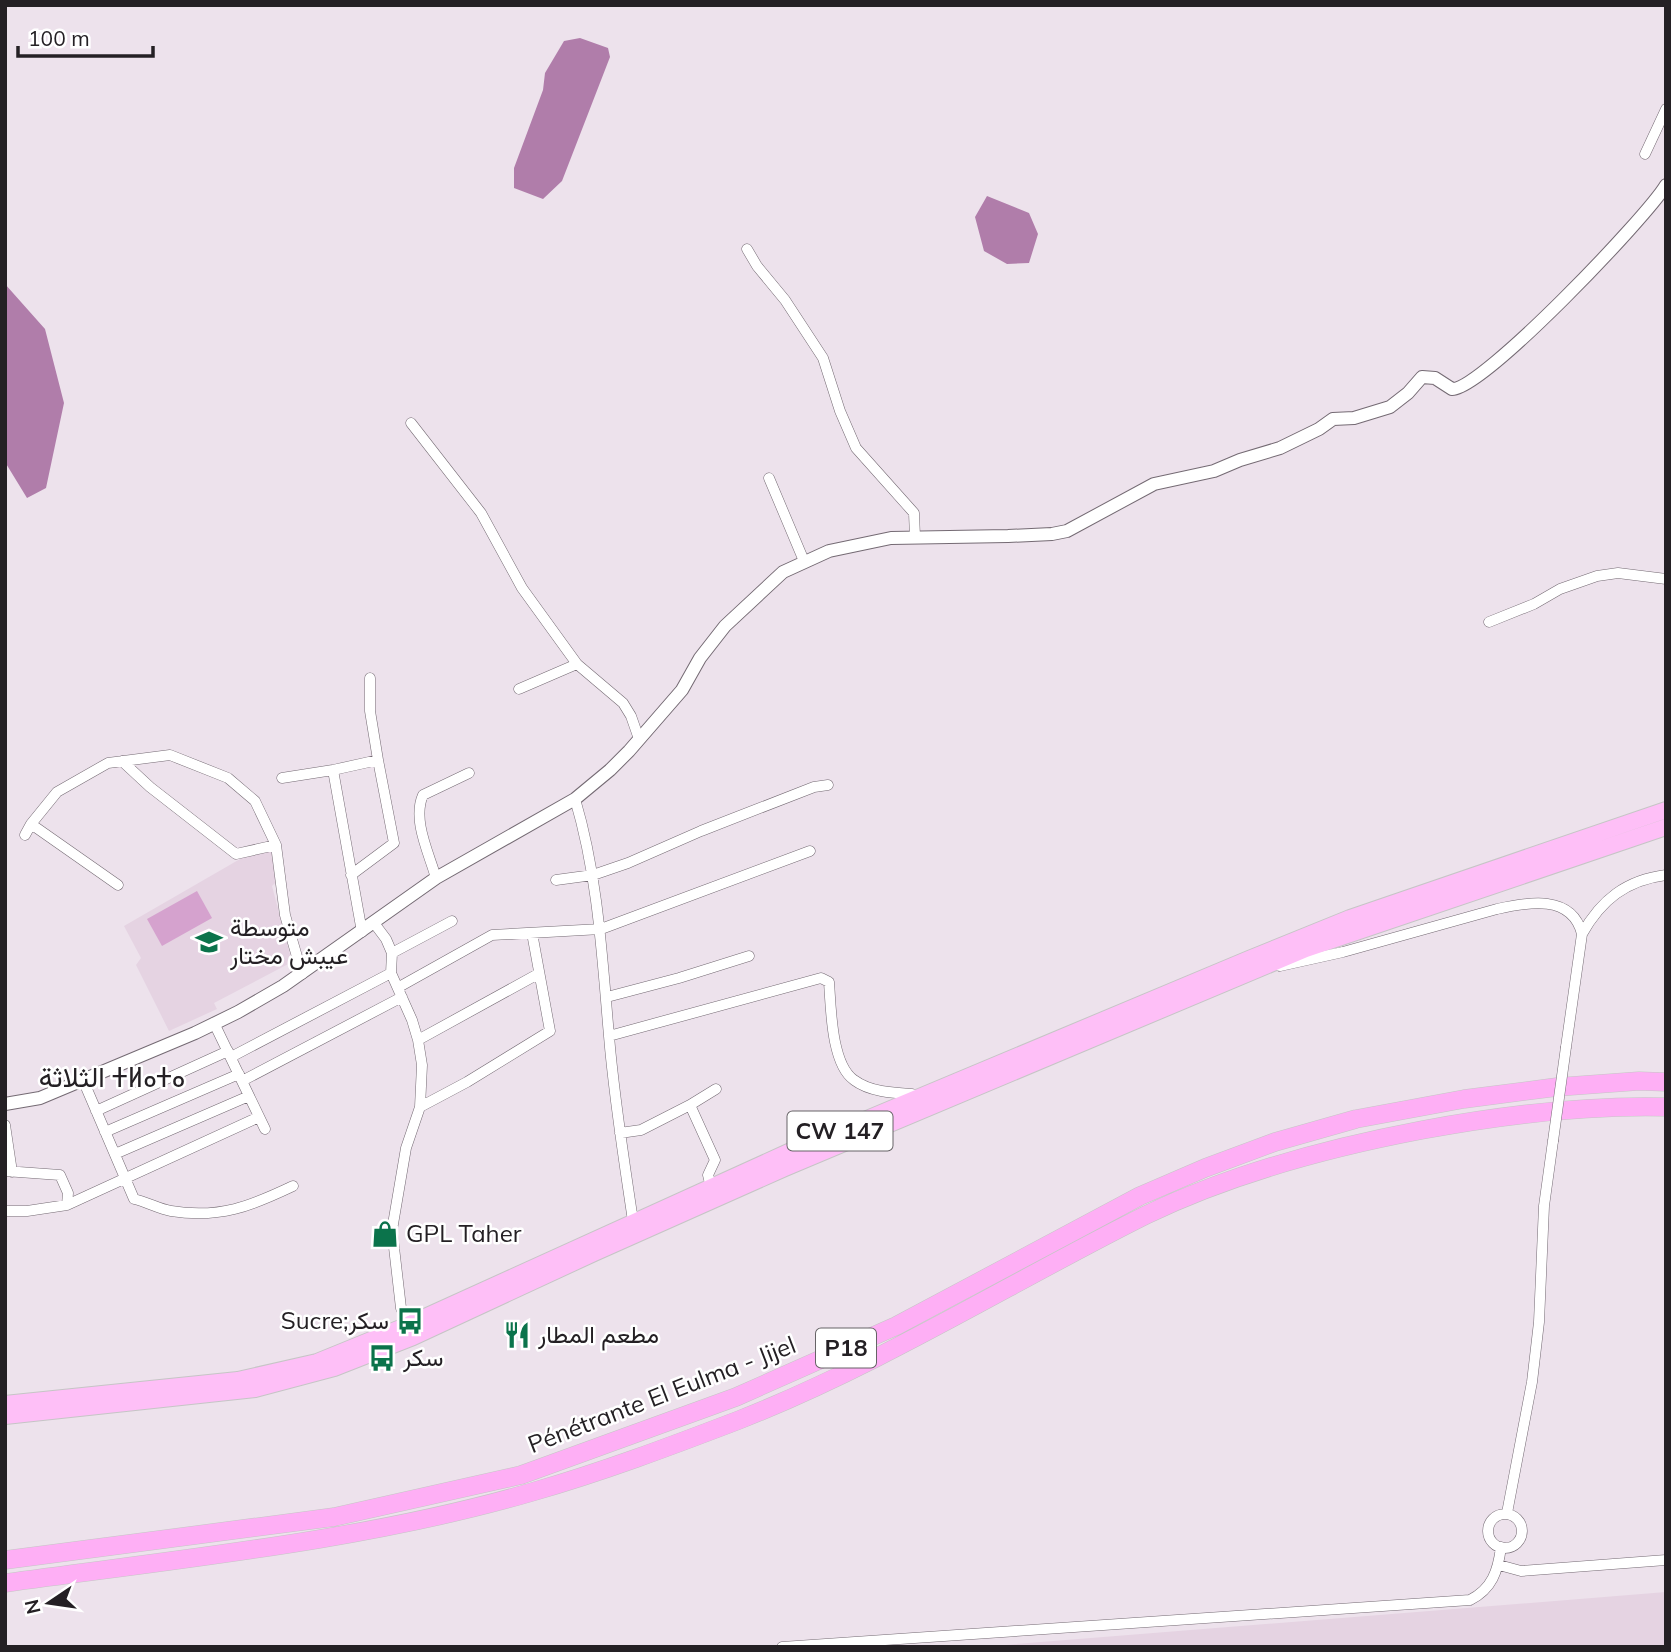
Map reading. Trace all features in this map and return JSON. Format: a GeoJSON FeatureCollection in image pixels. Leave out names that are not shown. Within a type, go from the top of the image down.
{"type":"FeatureCollection","features":[{"type":"Feature","properties":{"kind":"highway","name":"CW 147"},"geometry":{"type":"LineString","coordinates":[[5,1404],[199,1385],[279,1372],[317,1362],[408,1325],[711,1186],[1350,918],[1666,810]]}},
{"type":"Feature","properties":{"kind":"highway","name":"CW 147"},"geometry":{"type":"LineString","coordinates":[[5,1416],[255,1389],[334,1368],[413,1336],[785,1168],[1259,968],[1318,945],[1666,827]]}},
{"type":"Feature","properties":{"kind":"highway","name":"Pénétrante El Eulma - Jijel"},"geometry":{"type":"LineString","coordinates":[[5,1560],[334,1517],[521,1475],[736,1397],[896,1326],[1140,1196],[1275,1142],[1356,1119],[1464,1099],[1557,1087],[1639,1081],[1666,1082]]}},
{"type":"Feature","properties":{"kind":"highway","name":"Pénétrante El Eulma - Jijel"},"geometry":{"type":"LineString","coordinates":[[5,1583],[334,1536],[529,1493],[740,1419],[799,1394],[893,1350],[1149,1214],[1280,1163],[1367,1140],[1458,1123],[1538,1113],[1635,1106],[1666,1107]]}},
{"type":"Feature","properties":{"kind":"street"},"geometry":{"type":"LineString","coordinates":[[1645,154],[1666,108]]}},
{"type":"Feature","properties":{"kind":"street"},"geometry":{"type":"LineString","coordinates":[[5,1104],[40,1098],[214,1023],[272,993],[436,878],[575,799],[610,771],[682,690],[700,658],[725,626],[783,572],[829,551],[870,541],[915,537],[1052,534],[1067,531],[1154,484],[1214,471],[1240,460],[1280,449],[1333,419],[1354,418],[1390,407],[1422,377],[1435,378],[1452,389],[1462,388],[1504,355],[1580,282],[1633,227],[1666,185]]}},
{"type":"Feature","properties":{"kind":"street"},"geometry":{"type":"LineString","coordinates":[[747,249],[823,358],[840,411],[856,448],[914,513],[915,537]]}},
{"type":"Feature","properties":{"kind":"street"},"geometry":{"type":"LineString","coordinates":[[411,423],[481,513],[522,588],[577,664],[624,703],[639,739]]}},
{"type":"Feature","properties":{"kind":"street"},"geometry":{"type":"LineString","coordinates":[[769,478],[804,561]]}},
{"type":"Feature","properties":{"kind":"street"},"geometry":{"type":"LineString","coordinates":[[1489,622],[1534,604],[1560,589],[1597,576],[1618,573],[1666,579]]}},
{"type":"Feature","properties":{"kind":"street"},"geometry":{"type":"LineString","coordinates":[[519,689],[577,664]]}},
{"type":"Feature","properties":{"kind":"street"},"geometry":{"type":"LineString","coordinates":[[351,875],[394,844],[370,711],[370,678]]}},
{"type":"Feature","properties":{"kind":"street"},"geometry":{"type":"LineString","coordinates":[[25,835],[57,792],[108,763],[170,755],[228,778],[255,801],[276,845],[285,915],[302,974]]}},
{"type":"Feature","properties":{"kind":"street"},"geometry":{"type":"LineString","coordinates":[[282,778],[378,760]]}},
{"type":"Feature","properties":{"kind":"street"},"geometry":{"type":"LineString","coordinates":[[122,761],[150,787],[236,854],[276,845]]}},
{"type":"Feature","properties":{"kind":"street"},"geometry":{"type":"LineString","coordinates":[[333,769],[362,932]]}},
{"type":"Feature","properties":{"kind":"street"},"geometry":{"type":"LineString","coordinates":[[436,878],[419,816],[419,804],[423,795],[470,773]]}},
{"type":"Feature","properties":{"kind":"street"},"geometry":{"type":"LineString","coordinates":[[556,880],[593,875],[814,787],[828,785]]}},
{"type":"Feature","properties":{"kind":"street"},"geometry":{"type":"LineString","coordinates":[[575,799],[593,875],[601,929],[609,1036],[633,1221]]}},
{"type":"Feature","properties":{"kind":"street"},"geometry":{"type":"LineString","coordinates":[[31,824],[118,885]]}},
{"type":"Feature","properties":{"kind":"street"},"geometry":{"type":"LineString","coordinates":[[105,1132],[240,1077],[400,992],[492,935],[601,929],[810,851]]}},
{"type":"Feature","properties":{"kind":"street"},"geometry":{"type":"LineString","coordinates":[[1507,1513],[1532,1382],[1537,1343],[1544,1206],[1582,934],[1598,909],[1618,891],[1641,880],[1666,875]]}},
{"type":"Feature","properties":{"kind":"street"},"geometry":{"type":"LineString","coordinates":[[1259,968],[1318,958],[1490,911],[1526,904],[1552,904],[1566,909],[1577,920],[1582,934]]}},
{"type":"Feature","properties":{"kind":"street"},"geometry":{"type":"LineString","coordinates":[[392,953],[452,921]]}},
{"type":"Feature","properties":{"kind":"street"},"geometry":{"type":"LineString","coordinates":[[374,923],[392,953],[391,973],[418,1040],[422,1065],[420,1107],[406,1148],[392,1230],[401,1308],[408,1325]]}},
{"type":"Feature","properties":{"kind":"street"},"geometry":{"type":"LineString","coordinates":[[420,1107],[467,1083],[550,1031],[532,933]]}},
{"type":"Feature","properties":{"kind":"street"},"geometry":{"type":"LineString","coordinates":[[607,997],[749,956]]}},
{"type":"Feature","properties":{"kind":"street"},"geometry":{"type":"LineString","coordinates":[[96,1111],[229,1054],[391,973]]}},
{"type":"Feature","properties":{"kind":"street"},"geometry":{"type":"LineString","coordinates":[[418,1040],[538,974]]}},
{"type":"Feature","properties":{"kind":"street"},"geometry":{"type":"LineString","coordinates":[[609,1036],[821,978],[829,982],[834,1037],[843,1065],[853,1080],[876,1090],[912,1094],[916,1099]]}},
{"type":"Feature","properties":{"kind":"street"},"geometry":{"type":"LineString","coordinates":[[214,1023],[265,1129]]}},
{"type":"Feature","properties":{"kind":"street"},"geometry":{"type":"LineString","coordinates":[[83,1080],[134,1199],[169,1211],[207,1214],[250,1206],[293,1185]]}},
{"type":"Feature","properties":{"kind":"street"},"geometry":{"type":"LineString","coordinates":[[620,1133],[641,1130],[716,1089]]}},
{"type":"Feature","properties":{"kind":"street"},"geometry":{"type":"LineString","coordinates":[[115,1154],[249,1096]]}},
{"type":"Feature","properties":{"kind":"street"},"geometry":{"type":"LineString","coordinates":[[690,1105],[715,1160],[708,1174],[711,1186]]}},
{"type":"Feature","properties":{"kind":"street"},"geometry":{"type":"LineString","coordinates":[[5,1211],[27,1211],[67,1205],[260,1117]]}},
{"type":"Feature","properties":{"kind":"street"},"geometry":{"type":"LineString","coordinates":[[5,1125],[8,1172],[60,1175],[68,1193],[67,1205]]}},
{"type":"Feature","properties":{"kind":"street"},"geometry":{"type":"LineString","coordinates":[[1507,1513],[1521,1522],[1522,1533],[1513,1546],[1501,1547],[1491,1541],[1489,1524],[1496,1516],[1507,1513]]}},
{"type":"Feature","properties":{"kind":"street"},"geometry":{"type":"LineString","coordinates":[[782,1647],[1470,1600],[1481,1594],[1490,1584],[1499,1565],[1501,1547]]}},
{"type":"Feature","properties":{"kind":"street"},"geometry":{"type":"LineString","coordinates":[[1499,1565],[1521,1571],[1666,1560]]}},
{"type":"Feature","properties":{"kind":"shaded area"},"geometry":{"type":"Polygon","coordinates":[[[580,38],[608,48],[610,57],[562,181],[543,199],[514,188],[514,168],[543,90],[545,73],[564,41],[580,38]]]}},
{"type":"Feature","properties":{"kind":"shaded area"},"geometry":{"type":"Polygon","coordinates":[[[987,196],[1029,213],[1038,234],[1029,263],[1007,264],[984,251],[975,217],[987,196]]]}},
{"type":"Feature","properties":{"kind":"shaded area"},"geometry":{"type":"Polygon","coordinates":[[[5,284],[45,329],[64,403],[46,488],[27,498],[5,462],[5,284]]]}},
{"type":"Feature","properties":{"kind":"shaded area","name":"متوسطة عيبش مختار"},"geometry":{"type":"Polygon","coordinates":[[[271,851],[278,880],[272,886],[292,962],[214,1003],[217,1009],[169,1031],[136,965],[141,958],[124,926],[247,855],[271,851]]]}},
{"type":"Feature","properties":{"kind":"shaded area"},"geometry":{"type":"Polygon","coordinates":[[[197,891],[212,918],[162,946],[147,919],[197,891]]]}},
{"type":"Feature","properties":{"kind":"shaded area"},"geometry":{"type":"Polygon","coordinates":[[[1666,1592],[1666,1647],[1001,1647],[1005,1645],[1666,1592]]]}},
{"type":"Feature","properties":{"kind":"place","name":"متوسطة عيبش مختار"},"geometry":{"type":"Point","coordinates":[209,942]}},
{"type":"Feature","properties":{"kind":"place","name":"GPL Taher"},"geometry":{"type":"Point","coordinates":[385,1234]}},
{"type":"Feature","properties":{"kind":"place","name":"Sucre;سكر"},"geometry":{"type":"Point","coordinates":[410,1321]}},
{"type":"Feature","properties":{"kind":"place","name":"مطعم المطار"},"geometry":{"type":"Point","coordinates":[517,1335]}},
{"type":"Feature","properties":{"kind":"place","name":"سكر"},"geometry":{"type":"Point","coordinates":[382,1358]}},
{"type":"Feature","properties":{"kind":"district","name":"الثلاثة ⵜⵍⴰⵜⴰ"},"geometry":{"type":"Point","coordinates":[112,1077]}}]}
